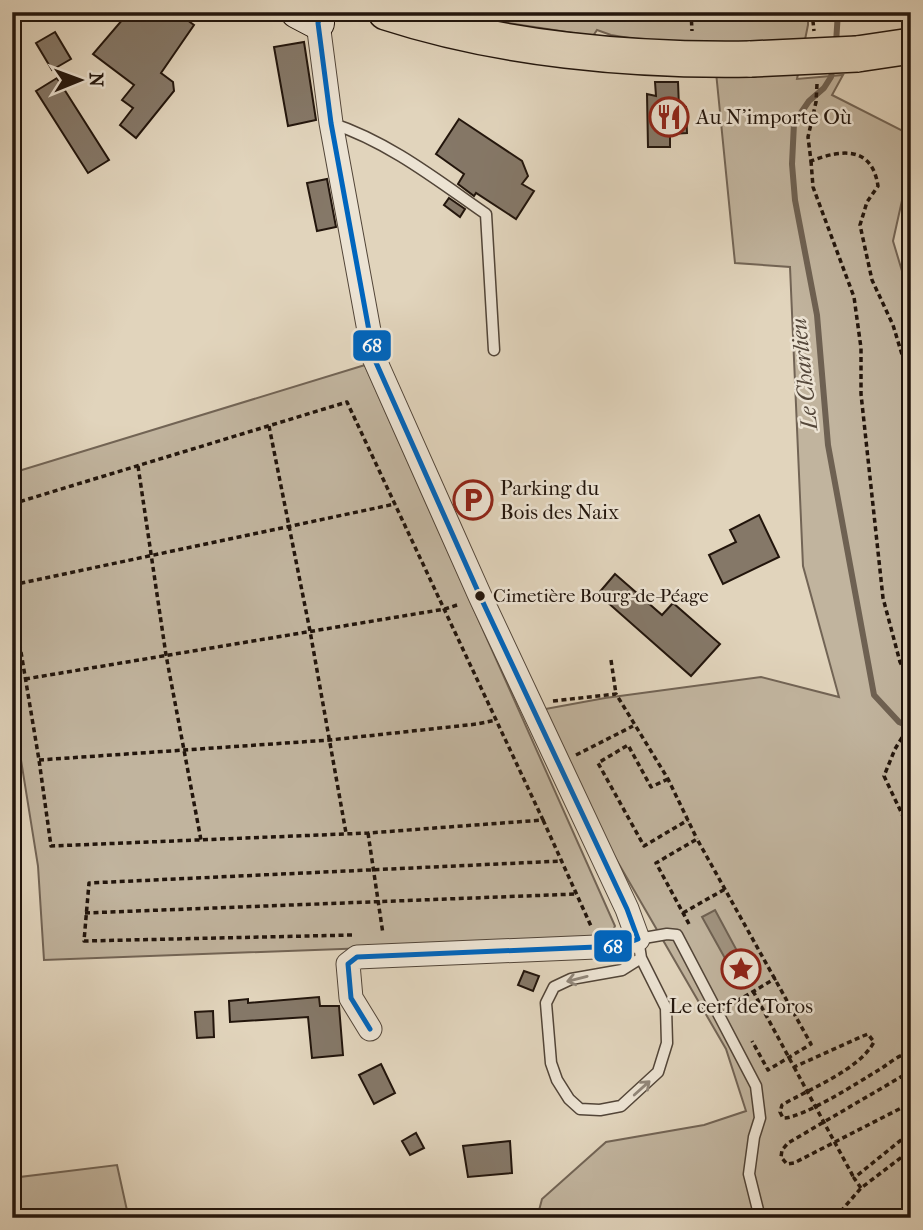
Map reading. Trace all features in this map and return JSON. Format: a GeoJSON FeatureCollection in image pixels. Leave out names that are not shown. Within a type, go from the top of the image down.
{"type":"FeatureCollection","features":[{"type":"Feature","properties":{"kind":"main road"},"geometry":{"type":"LineString","coordinates":[[386,12],[437,27],[547,47],[692,60],[857,54],[911,46]]}},
{"type":"Feature","properties":{"kind":"main road"},"geometry":{"type":"LineString","coordinates":[[857,54],[911,58]]}},
{"type":"Feature","properties":{"kind":"street"},"geometry":{"type":"LineString","coordinates":[[312,16],[374,358],[480,596],[627,909],[639,948],[620,946],[357,957],[348,964],[351,999],[370,1029]]}},
{"type":"Feature","properties":{"kind":"lane"},"geometry":{"type":"LineString","coordinates":[[331,123],[360,132],[420,168],[485,214],[494,350]]}},
{"type":"Feature","properties":{"kind":"lane"},"geometry":{"type":"LineString","coordinates":[[639,948],[666,1008],[667,1043],[658,1072],[621,1106],[600,1110],[580,1109],[557,1080],[551,1063],[545,1003],[554,987],[571,979],[622,970],[639,948],[667,934],[677,935],[756,1086],[760,1118],[754,1136],[749,1174],[761,1218]]}},
{"type":"Feature","properties":{"kind":"path"},"geometry":{"type":"LineString","coordinates":[[621,12],[640,12]]}},
{"type":"Feature","properties":{"kind":"path"},"geometry":{"type":"LineString","coordinates":[[691,12],[692,34]]}},
{"type":"Feature","properties":{"kind":"path"},"geometry":{"type":"LineString","coordinates":[[817,87],[808,137],[813,187],[854,297],[861,348],[861,394],[883,598],[900,662],[911,682]]}},
{"type":"Feature","properties":{"kind":"path"},"geometry":{"type":"LineString","coordinates":[[811,161],[827,155],[851,153],[867,160],[875,171],[878,186],[867,202],[860,225],[872,279],[893,325],[907,371],[911,410]]}},
{"type":"Feature","properties":{"kind":"path"},"geometry":{"type":"LineString","coordinates":[[12,504],[347,402],[592,926],[578,926]]}},
{"type":"Feature","properties":{"kind":"path"},"geometry":{"type":"LineString","coordinates":[[269,426],[310,631],[346,834]]}},
{"type":"Feature","properties":{"kind":"path"},"geometry":{"type":"LineString","coordinates":[[138,466],[166,655],[201,840]]}},
{"type":"Feature","properties":{"kind":"path"},"geometry":{"type":"LineString","coordinates":[[12,585],[395,504]]}},
{"type":"Feature","properties":{"kind":"path"},"geometry":{"type":"LineString","coordinates":[[12,598],[51,846],[368,833],[543,820]]}},
{"type":"Feature","properties":{"kind":"path"},"geometry":{"type":"LineString","coordinates":[[25,679],[445,610]]}},
{"type":"Feature","properties":{"kind":"path"},"geometry":{"type":"LineString","coordinates":[[611,660],[616,694],[633,726],[668,779],[697,839],[811,1044],[768,1070],[750,1037]]}},
{"type":"Feature","properties":{"kind":"path"},"geometry":{"type":"LineString","coordinates":[[530,703],[616,694]]}},
{"type":"Feature","properties":{"kind":"path"},"geometry":{"type":"LineString","coordinates":[[39,760],[330,740],[496,720]]}},
{"type":"Feature","properties":{"kind":"path"},"geometry":{"type":"LineString","coordinates":[[911,723],[895,749],[884,776],[911,833]]}},
{"type":"Feature","properties":{"kind":"path"},"geometry":{"type":"LineString","coordinates":[[559,764],[633,726]]}},
{"type":"Feature","properties":{"kind":"path"},"geometry":{"type":"LineString","coordinates":[[668,779],[651,787],[628,745],[598,763],[644,846],[688,820]]}},
{"type":"Feature","properties":{"kind":"path"},"geometry":{"type":"LineString","coordinates":[[368,833],[383,934]]}},
{"type":"Feature","properties":{"kind":"path"},"geometry":{"type":"LineString","coordinates":[[689,925],[656,863],[697,839]]}},
{"type":"Feature","properties":{"kind":"path"},"geometry":{"type":"LineString","coordinates":[[356,935],[84,942],[89,883],[562,861]]}},
{"type":"Feature","properties":{"kind":"path"},"geometry":{"type":"LineString","coordinates":[[683,913],[725,889]]}},
{"type":"Feature","properties":{"kind":"path"},"geometry":{"type":"LineString","coordinates":[[85,913],[577,894]]}},
{"type":"Feature","properties":{"kind":"path"},"geometry":{"type":"LineString","coordinates":[[732,1004],[776,978]]}},
{"type":"Feature","properties":{"kind":"path"},"geometry":{"type":"LineString","coordinates":[[753,991],[861,1188]]}},
{"type":"Feature","properties":{"kind":"path"},"geometry":{"type":"LineString","coordinates":[[726,993],[738,1015]]}},
{"type":"Feature","properties":{"kind":"path"},"geometry":{"type":"LineString","coordinates":[[794,1067],[868,1034],[874,1042],[870,1050],[862,1056],[782,1105],[780,1112],[783,1118],[790,1118],[814,1106],[902,1054],[911,1053]]}},
{"type":"Feature","properties":{"kind":"path"},"geometry":{"type":"LineString","coordinates":[[911,1071],[788,1143],[782,1150],[781,1157],[787,1164],[794,1163],[911,1103]]}},
{"type":"Feature","properties":{"kind":"path"},"geometry":{"type":"LineString","coordinates":[[854,1178],[911,1132]]}},
{"type":"Feature","properties":{"kind":"path"},"geometry":{"type":"LineString","coordinates":[[835,1218],[861,1188],[911,1150]]}},
{"type":"Feature","properties":{"kind":"shaded area"},"geometry":{"type":"Polygon","coordinates":[[[465,12],[808,12],[808,25],[797,79],[843,75],[832,95],[911,135],[911,160],[893,241],[911,301],[911,1218],[537,1218],[542,1199],[606,1142],[704,1125],[746,1111],[726,1049],[609,847],[540,710],[605,698],[761,677],[839,697],[803,566],[790,267],[735,263],[714,52],[611,35],[597,30],[593,36],[495,21],[465,12]]]}},
{"type":"Feature","properties":{"kind":"shaded area"},"geometry":{"type":"Polygon","coordinates":[[[365,365],[615,926],[609,939],[44,960],[38,866],[12,704],[12,473],[365,365]]]}},
{"type":"Feature","properties":{"kind":"shaded area"},"geometry":{"type":"Polygon","coordinates":[[[715,910],[743,962],[731,969],[702,917],[715,910]]]}},
{"type":"Feature","properties":{"kind":"shaded area"},"geometry":{"type":"Polygon","coordinates":[[[117,1165],[128,1215],[138,1218],[12,1218],[12,1178],[117,1165]]]}},
{"type":"Feature","properties":{"kind":"building"},"geometry":{"type":"Polygon","coordinates":[[[129,12],[176,12],[194,25],[161,73],[173,82],[174,91],[136,138],[120,125],[133,108],[122,100],[134,85],[93,54],[129,12]]]}},
{"type":"Feature","properties":{"kind":"building"},"geometry":{"type":"Polygon","coordinates":[[[55,32],[71,59],[52,70],[36,43],[55,32]]]}},
{"type":"Feature","properties":{"kind":"building"},"geometry":{"type":"Polygon","coordinates":[[[304,42],[316,120],[288,126],[274,47],[304,42]]]}},
{"type":"Feature","properties":{"kind":"building"},"geometry":{"type":"Polygon","coordinates":[[[57,78],[109,160],[88,173],[36,91],[57,78]]]}},
{"type":"Feature","properties":{"kind":"building"},"geometry":{"type":"Polygon","coordinates":[[[655,82],[678,82],[679,107],[686,107],[687,133],[670,134],[670,147],[648,147],[647,94],[656,96],[655,82]]]}},
{"type":"Feature","properties":{"kind":"building"},"geometry":{"type":"Polygon","coordinates":[[[459,119],[522,161],[528,176],[522,184],[534,191],[516,219],[458,184],[464,174],[436,154],[459,119]]]}},
{"type":"Feature","properties":{"kind":"building"},"geometry":{"type":"Polygon","coordinates":[[[327,179],[336,227],[317,231],[307,183],[327,179]]]}},
{"type":"Feature","properties":{"kind":"building"},"geometry":{"type":"Polygon","coordinates":[[[449,198],[465,209],[460,217],[444,205],[449,198]]]}},
{"type":"Feature","properties":{"kind":"building"},"geometry":{"type":"Polygon","coordinates":[[[759,515],[779,557],[723,584],[709,555],[736,542],[730,530],[759,515]]]}},
{"type":"Feature","properties":{"kind":"building"},"geometry":{"type":"Polygon","coordinates":[[[615,574],[662,615],[673,603],[720,644],[691,676],[598,594],[615,574]]]}},
{"type":"Feature","properties":{"kind":"building"},"geometry":{"type":"Polygon","coordinates":[[[524,971],[539,976],[533,991],[518,985],[524,971]]]}},
{"type":"Feature","properties":{"kind":"building"},"geometry":{"type":"Polygon","coordinates":[[[319,997],[320,1006],[339,1006],[343,1055],[312,1058],[308,1017],[230,1022],[229,1001],[248,999],[248,1003],[319,997]]]}},
{"type":"Feature","properties":{"kind":"building"},"geometry":{"type":"Polygon","coordinates":[[[213,1011],[214,1037],[197,1038],[195,1012],[213,1011]]]}},
{"type":"Feature","properties":{"kind":"building"},"geometry":{"type":"Polygon","coordinates":[[[381,1064],[395,1093],[374,1104],[359,1075],[381,1064]]]}},
{"type":"Feature","properties":{"kind":"building"},"geometry":{"type":"Polygon","coordinates":[[[416,1133],[424,1148],[410,1155],[402,1141],[416,1133]]]}},
{"type":"Feature","properties":{"kind":"building"},"geometry":{"type":"Polygon","coordinates":[[[510,1141],[512,1173],[468,1177],[463,1146],[510,1141]]]}},
{"type":"Feature","properties":{"kind":"waterway","name":"Le Charlieu"},"geometry":{"type":"LineString","coordinates":[[836,43],[838,12]]}},
{"type":"Feature","properties":{"kind":"waterway","name":"Le Charlieu"},"geometry":{"type":"LineString","coordinates":[[833,67],[831,77],[824,88],[809,101],[794,123],[792,164],[795,200],[817,315],[828,445],[874,695],[899,722],[911,727]]}},
{"type":"Feature","properties":{"kind":"transit line","name":"68"},"geometry":{"type":"LineString","coordinates":[[321,12],[318,23],[331,123],[374,358],[480,596],[627,909],[638,939],[620,946],[357,957],[348,964],[351,998],[370,1029]]}},
{"type":"Feature","properties":{"kind":"place","name":"Au N'importe Où"},"geometry":{"type":"Point","coordinates":[669,117]}},
{"type":"Feature","properties":{"kind":"place","name":"Parking du Bois des Naix"},"geometry":{"type":"Point","coordinates":[473,500]}},
{"type":"Feature","properties":{"kind":"place","name":"Cimetière Bourg-de-Péage"},"geometry":{"type":"Point","coordinates":[480,596]}},
{"type":"Feature","properties":{"kind":"place","name":"Le cerf de Toros"},"geometry":{"type":"Point","coordinates":[741,969]}}]}
